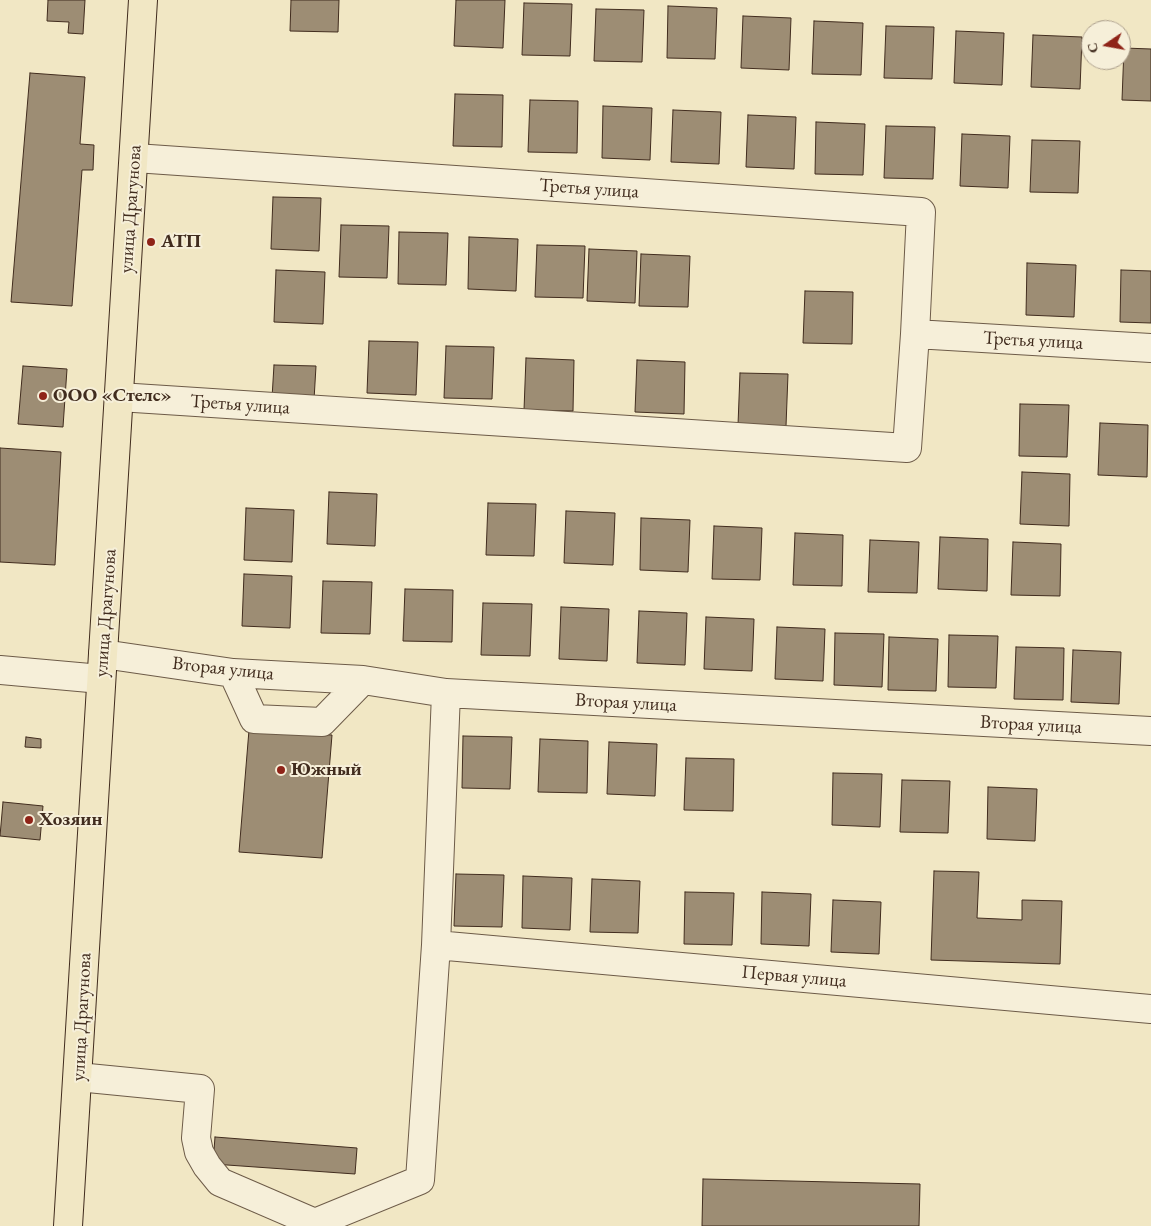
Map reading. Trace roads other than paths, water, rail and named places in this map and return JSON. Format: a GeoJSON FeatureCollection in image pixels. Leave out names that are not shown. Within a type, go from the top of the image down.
{"type":"FeatureCollection","features":[{"type":"Feature","properties":{"kind":"main road","name":"улица Драгунова"},"geometry":{"type":"LineString","coordinates":[[68,1226],[143,0]]}},
{"type":"Feature","properties":{"kind":"street","name":"Третья улица"},"geometry":{"type":"LineString","coordinates":[[119,397],[907,448],[915,334],[921,212],[134,158]]}},
{"type":"Feature","properties":{"kind":"street","name":"Третья улица"},"geometry":{"type":"LineString","coordinates":[[915,334],[1151,348]]}},
{"type":"Feature","properties":{"kind":"street","name":"Вторая улица"},"geometry":{"type":"LineString","coordinates":[[0,670],[102,667],[233,673],[363,680],[446,693],[1151,731]]}},
{"type":"Feature","properties":{"kind":"street"},"geometry":{"type":"LineString","coordinates":[[233,673],[254,719],[322,722],[363,680]]}},
{"type":"Feature","properties":{"kind":"street"},"geometry":{"type":"LineString","coordinates":[[78,1077],[200,1088],[196,1138],[199,1152],[220,1182],[315,1225],[420,1180],[436,945],[446,693]]}},
{"type":"Feature","properties":{"kind":"street","name":"Первая улица"},"geometry":{"type":"LineString","coordinates":[[436,945],[1151,1009]]}},
{"type":"Feature","properties":{"kind":"place","name":"АТП"},"geometry":{"type":"Point","coordinates":[151,242]}},
{"type":"Feature","properties":{"kind":"place","name":"ООО «Стелс»"},"geometry":{"type":"Point","coordinates":[43,396]}},
{"type":"Feature","properties":{"kind":"place","name":"Южный"},"geometry":{"type":"Point","coordinates":[281,770]}},
{"type":"Feature","properties":{"kind":"place","name":"Хозяин"},"geometry":{"type":"Point","coordinates":[29,820]}}]}
